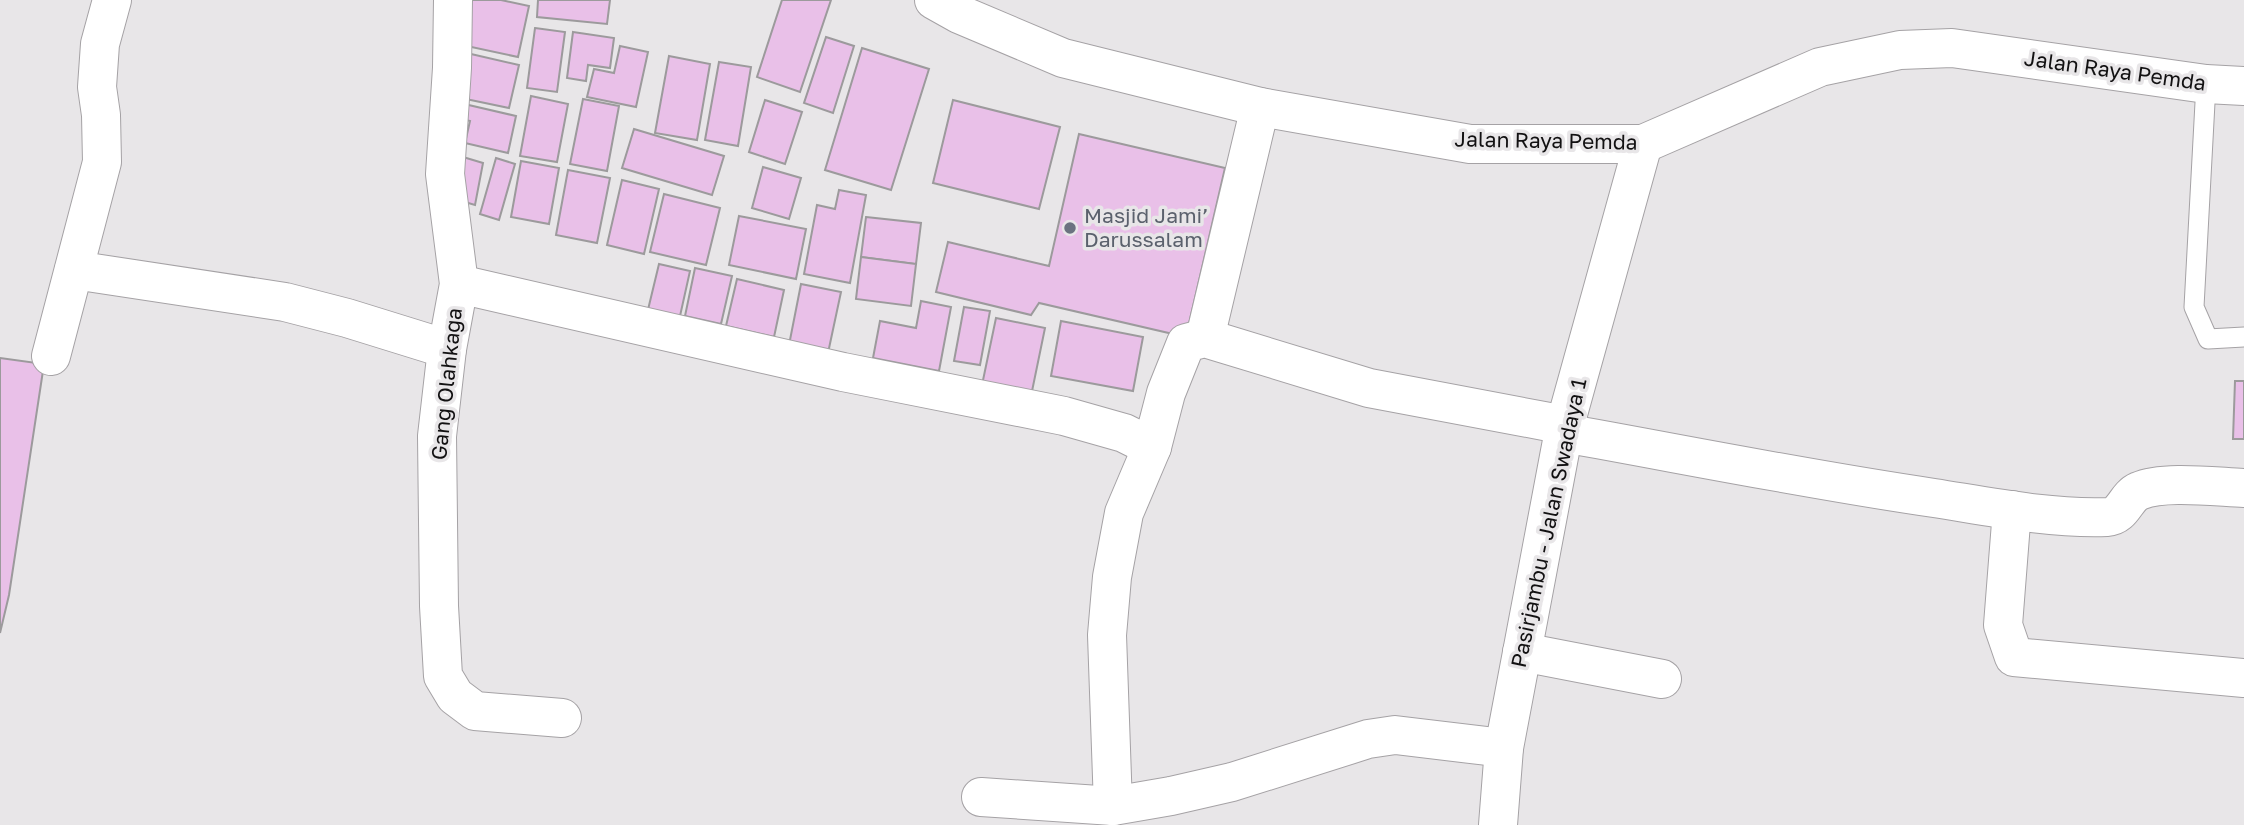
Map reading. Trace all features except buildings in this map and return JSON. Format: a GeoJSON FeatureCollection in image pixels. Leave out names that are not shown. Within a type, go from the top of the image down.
{"type":"FeatureCollection","features":[{"type":"Feature","properties":{"kind":"street"},"geometry":{"type":"LineString","coordinates":[[51,356],[102,162],[101,115],[97,87],[100,44],[112,0]]}},
{"type":"Feature","properties":{"kind":"street","name":"Gang Olahkaga"},"geometry":{"type":"LineString","coordinates":[[453,0],[452,68],[445,174],[460,284],[447,349],[437,436],[439,606],[443,676],[455,696],[475,711],[562,718]]}},
{"type":"Feature","properties":{"kind":"street","name":"Jalan Raya Pemda"},"geometry":{"type":"LineString","coordinates":[[934,0],[959,15],[1063,58],[1260,107],[1470,144],[1643,144],[1820,67],[1900,50],[1952,48],[2206,84],[2244,86]]}},
{"type":"Feature","properties":{"kind":"street"},"geometry":{"type":"LineString","coordinates":[[1205,338],[1260,107]]}},
{"type":"Feature","properties":{"kind":"street","name":"Pasirjambu - Jalan Swadaya 1"},"geometry":{"type":"LineString","coordinates":[[1498,825],[1504,748],[1564,429],[1643,144]]}},
{"type":"Feature","properties":{"kind":"street"},"geometry":{"type":"LineString","coordinates":[[74,270],[285,302],[447,349]]}},
{"type":"Feature","properties":{"kind":"street"},"geometry":{"type":"LineString","coordinates":[[460,284],[843,372],[1064,416],[1124,433],[1152,447]]}},
{"type":"Feature","properties":{"kind":"street"},"geometry":{"type":"LineString","coordinates":[[1112,806],[1107,635],[1112,577],[1124,513],[1152,447],[1166,393],[1186,343],[1205,338],[1369,388],[1564,429],[1879,490],[2012,510],[2111,517],[2121,512],[2128,499],[2139,491],[2185,486],[2244,488]]}},
{"type":"Feature","properties":{"kind":"street"},"geometry":{"type":"LineString","coordinates":[[2012,510],[2003,625],[2014,657],[2244,678]]}},
{"type":"Feature","properties":{"kind":"street"},"geometry":{"type":"LineString","coordinates":[[1522,652],[1662,679]]}},
{"type":"Feature","properties":{"kind":"street"},"geometry":{"type":"LineString","coordinates":[[993,807],[1112,806],[1171,796],[1232,782],[1368,739],[1395,735],[1504,748]]}},
{"type":"Feature","properties":{"kind":"lane"},"geometry":{"type":"LineString","coordinates":[[2206,84],[2194,307],[2208,339],[2244,337]]}},
{"type":"Feature","properties":{"kind":"place","name":"Masjid Jami’ Darussalam"},"geometry":{"type":"Point","coordinates":[1070,228]}}]}
